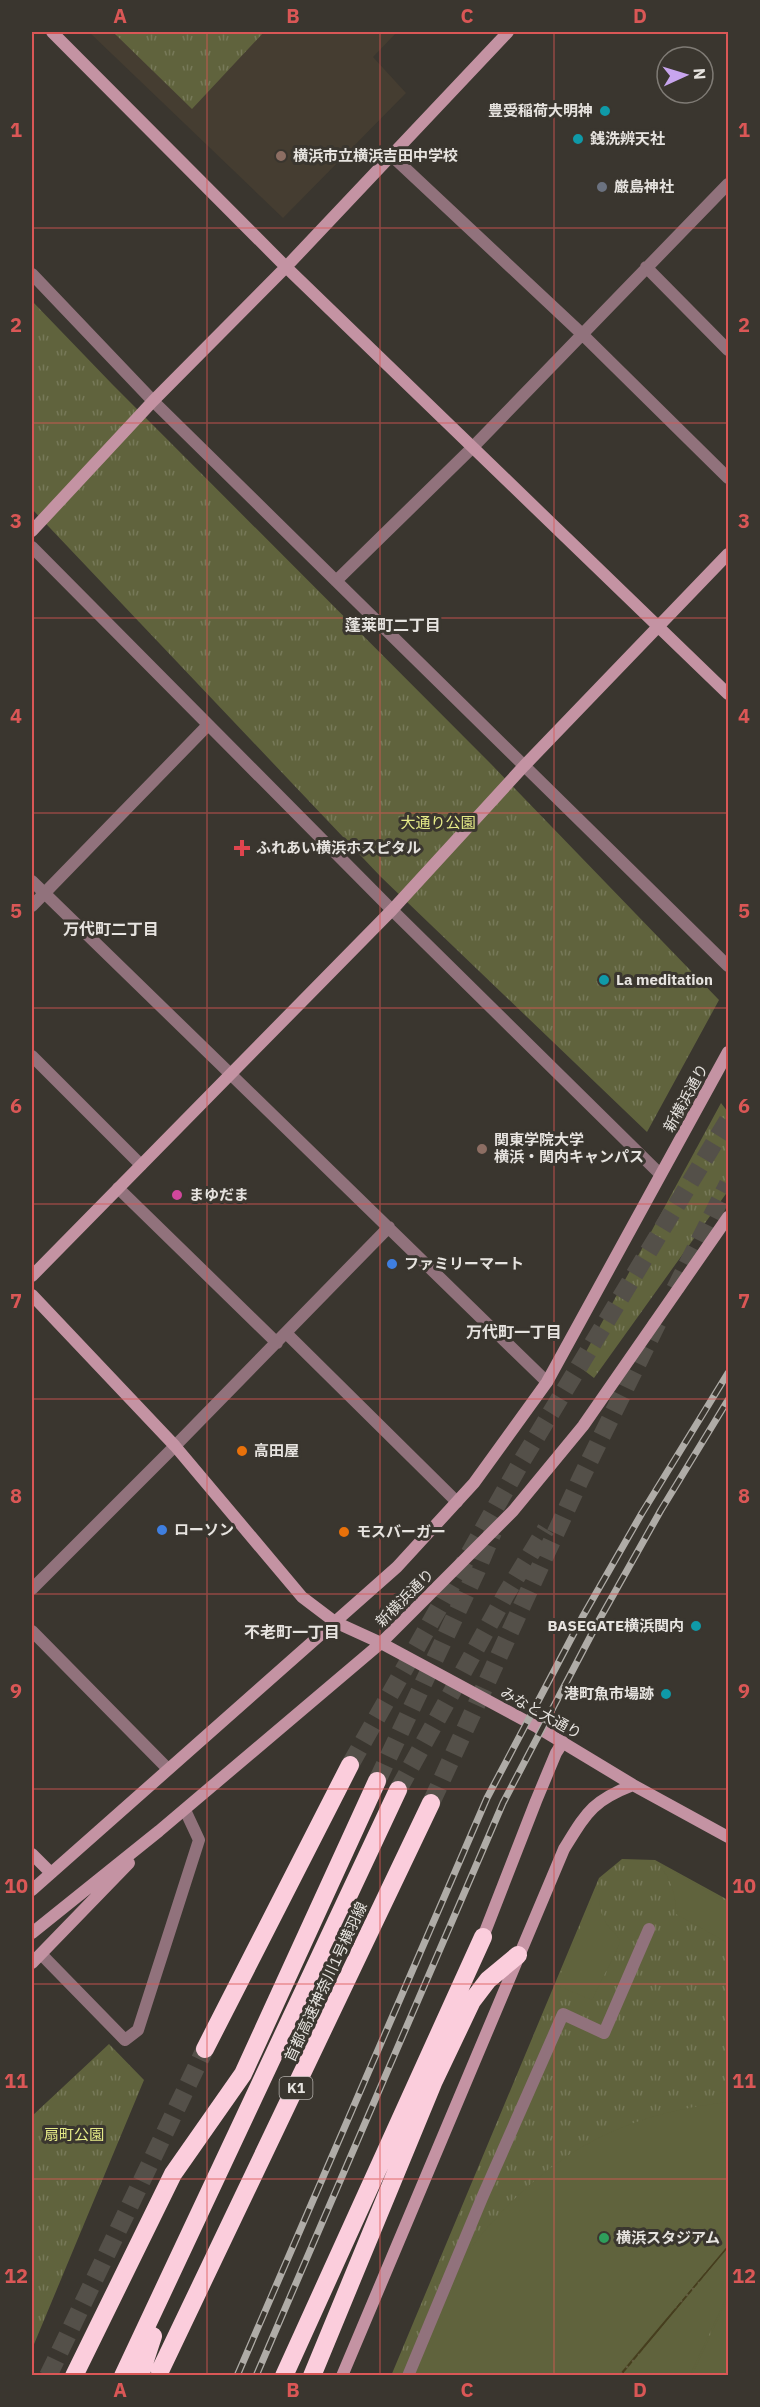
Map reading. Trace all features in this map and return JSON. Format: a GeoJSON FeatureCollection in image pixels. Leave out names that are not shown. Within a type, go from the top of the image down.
{"type":"FeatureCollection","features":[{"type":"Feature","properties":{"kind":"highway"},"geometry":{"type":"LineString","coordinates":[[205,2049],[350,1765]]}},
{"type":"Feature","properties":{"kind":"highway"},"geometry":{"type":"LineString","coordinates":[[74,2376],[173,2174],[243,2074],[377,1781]]}},
{"type":"Feature","properties":{"kind":"highway"},"geometry":{"type":"LineString","coordinates":[[123,2376],[398,1790]]}},
{"type":"Feature","properties":{"kind":"highway","name":"首都高速神奈川1号横羽線"},"geometry":{"type":"LineString","coordinates":[[160,2371],[431,1803]]}},
{"type":"Feature","properties":{"kind":"highway"},"geometry":{"type":"LineString","coordinates":[[433,2083],[483,1937]]}},
{"type":"Feature","properties":{"kind":"highway"},"geometry":{"type":"LineString","coordinates":[[284,2376],[483,1937]]}},
{"type":"Feature","properties":{"kind":"highway"},"geometry":{"type":"LineString","coordinates":[[312,2376],[433,2083],[472,2001],[488,1980],[518,1955]]}},
{"type":"Feature","properties":{"kind":"highway"},"geometry":{"type":"LineString","coordinates":[[140,2376],[190,2236]]}},
{"type":"Feature","properties":{"kind":"street"},"geometry":{"type":"LineString","coordinates":[[52,32],[286,267],[729,694]]}},
{"type":"Feature","properties":{"kind":"street"},"geometry":{"type":"LineString","coordinates":[[32,531],[153,401],[286,267],[508,32]]}},
{"type":"Feature","properties":{"kind":"street"},"geometry":{"type":"LineString","coordinates":[[391,155],[582,334],[729,478]]}},
{"type":"Feature","properties":{"kind":"street"},"geometry":{"type":"LineString","coordinates":[[336,581],[473,447],[729,184]]}},
{"type":"Feature","properties":{"kind":"street"},"geometry":{"type":"LineString","coordinates":[[646,267],[729,350]]}},
{"type":"Feature","properties":{"kind":"street"},"geometry":{"type":"LineString","coordinates":[[32,274],[153,401],[729,966]]}},
{"type":"Feature","properties":{"kind":"street"},"geometry":{"type":"LineString","coordinates":[[32,547],[392,910],[660,1174]]}},
{"type":"Feature","properties":{"kind":"street"},"geometry":{"type":"LineString","coordinates":[[32,1276],[392,910],[524,765],[729,554]]}},
{"type":"Feature","properties":{"kind":"street"},"geometry":{"type":"LineString","coordinates":[[32,906],[208,725]]}},
{"type":"Feature","properties":{"kind":"street"},"geometry":{"type":"LineString","coordinates":[[32,881],[547,1382]]}},
{"type":"Feature","properties":{"kind":"street","name":"新横浜通り"},"geometry":{"type":"LineString","coordinates":[[32,1890],[397,1567],[474,1483],[547,1382],[729,1052]]}},
{"type":"Feature","properties":{"kind":"street"},"geometry":{"type":"LineString","coordinates":[[32,1056],[141,1165]]}},
{"type":"Feature","properties":{"kind":"street"},"geometry":{"type":"LineString","coordinates":[[118,1188],[277,1342]]}},
{"type":"Feature","properties":{"kind":"street","name":"新横浜通り"},"geometry":{"type":"LineString","coordinates":[[32,1933],[159,1831],[381,1643],[513,1511],[583,1426],[729,1217]]}},
{"type":"Feature","properties":{"kind":"street"},"geometry":{"type":"LineString","coordinates":[[32,1589],[389,1227]]}},
{"type":"Feature","properties":{"kind":"street","name":"みなと大通り"},"geometry":{"type":"LineString","coordinates":[[32,1295],[175,1446],[302,1597],[335,1622],[381,1643],[563,1742],[633,1785],[729,1837]]}},
{"type":"Feature","properties":{"kind":"street"},"geometry":{"type":"LineString","coordinates":[[286,1333],[457,1502]]}},
{"type":"Feature","properties":{"kind":"street"},"geometry":{"type":"LineString","coordinates":[[32,1631],[168,1769]]}},
{"type":"Feature","properties":{"kind":"street"},"geometry":{"type":"LineString","coordinates":[[483,1937],[536,1801],[563,1742]]}},
{"type":"Feature","properties":{"kind":"street"},"geometry":{"type":"LineString","coordinates":[[342,2376],[564,1849],[584,1817],[598,1802],[633,1785]]}},
{"type":"Feature","properties":{"kind":"street"},"geometry":{"type":"LineString","coordinates":[[41,1954],[125,2040],[138,2030],[199,1840],[184,1810]]}},
{"type":"Feature","properties":{"kind":"street"},"geometry":{"type":"LineString","coordinates":[[32,1963],[159,1831]]}},
{"type":"Feature","properties":{"kind":"street"},"geometry":{"type":"LineString","coordinates":[[32,1854],[50,1872]]}},
{"type":"Feature","properties":{"kind":"street"},"geometry":{"type":"LineString","coordinates":[[408,2376],[482,2198],[563,2014],[604,2033],[649,1929]]}},
{"type":"Feature","properties":{"kind":"shaded area","name":"横浜市立横浜吉田中学校"},"geometry":{"type":"Polygon","coordinates":[[[89,32],[397,32],[373,57],[406,93],[283,218],[89,32]]]}},
{"type":"Feature","properties":{"kind":"green space"},"geometry":{"type":"Polygon","coordinates":[[[113,32],[264,32],[192,109],[113,32]]]}},
{"type":"Feature","properties":{"kind":"green space","name":"大通り公園"},"geometry":{"type":"Polygon","coordinates":[[[32,301],[491,764],[719,1000],[647,1132],[381,877],[32,509],[32,301]]]}},
{"type":"Feature","properties":{"kind":"green space"},"geometry":{"type":"Polygon","coordinates":[[[721,1103],[728,1112],[728,1191],[594,1378],[581,1368],[581,1361],[721,1103]]]}},
{"type":"Feature","properties":{"kind":"green space"},"geometry":{"type":"Polygon","coordinates":[[[622,1859],[655,1860],[728,1900],[728,2375],[391,2376],[599,1878],[622,1859]]]}},
{"type":"Feature","properties":{"kind":"green space"},"geometry":{"type":"Polygon","coordinates":[[[658,1863],[728,1902],[728,1943],[676,1914],[672,1887],[658,1863]]]}},
{"type":"Feature","properties":{"kind":"green space"},"geometry":{"type":"Polygon","coordinates":[[[599,1883],[603,1917],[620,1943],[592,2000],[556,1985],[599,1883]]]}},
{"type":"Feature","properties":{"kind":"green space","name":"扇町公園"},"geometry":{"type":"Polygon","coordinates":[[[109,2044],[144,2080],[32,2349],[32,2116],[109,2044]]]}},
{"type":"Feature","properties":{"kind":"green space","name":"横浜スタジアム"},"geometry":{"type":"Polygon","coordinates":[[[728,2102],[728,2245],[618,2375],[412,2376],[439,2305],[454,2273],[477,2239],[523,2191],[548,2170],[602,2136],[661,2114],[728,2102]]]}},
{"type":"Feature","properties":{"kind":"green space"},"geometry":{"type":"Polygon","coordinates":[[[728,2248],[728,2294],[690,2375],[622,2375],[728,2248]]]}},
{"type":"Feature","properties":{"kind":"green space"},"geometry":{"type":"Polygon","coordinates":[[[728,2298],[728,2375],[692,2375],[728,2298]]]}},
{"type":"Feature","properties":{"kind":"sand"},"geometry":{"type":"Polygon","coordinates":[[[728,2245],[728,2248],[622,2375],[618,2376],[728,2245]]]}},
{"type":"Feature","properties":{"kind":"tunnel"},"geometry":{"type":"LineString","coordinates":[[350,1765],[520,1464],[728,1120]]}},
{"type":"Feature","properties":{"kind":"tunnel"},"geometry":{"type":"LineString","coordinates":[[675,1289],[728,1184]]}},
{"type":"Feature","properties":{"kind":"tunnel"},"geometry":{"type":"LineString","coordinates":[[431,1803],[581,1478],[658,1322]]}},
{"type":"Feature","properties":{"kind":"tunnel"},"geometry":{"type":"LineString","coordinates":[[398,1790],[506,1594],[546,1529]]}},
{"type":"Feature","properties":{"kind":"tunnel"},"geometry":{"type":"LineString","coordinates":[[377,1781],[493,1532]]}},
{"type":"Feature","properties":{"kind":"tunnel"},"geometry":{"type":"LineString","coordinates":[[48,2376],[205,2049]]}},
{"type":"Feature","properties":{"kind":"railway"},"geometry":{"type":"LineString","coordinates":[[237,2376],[487,1798],[583,1616],[642,1513],[728,1373]]}},
{"type":"Feature","properties":{"kind":"railway"},"geometry":{"type":"LineString","coordinates":[[256,2376],[503,1803],[598,1622],[661,1510],[728,1400]]}},
{"type":"Feature","properties":{"kind":"place","name":"豊受稲荷大明神"},"geometry":{"type":"Point","coordinates":[605,111]}},
{"type":"Feature","properties":{"kind":"place","name":"銭洗辨天社"},"geometry":{"type":"Point","coordinates":[578,139]}},
{"type":"Feature","properties":{"kind":"place","name":"横浜市立横浜吉田中学校"},"geometry":{"type":"Point","coordinates":[281,156]}},
{"type":"Feature","properties":{"kind":"place","name":"厳島神社"},"geometry":{"type":"Point","coordinates":[602,187]}},
{"type":"Feature","properties":{"kind":"place","name":"ふれあい横浜ホスピタル"},"geometry":{"type":"Point","coordinates":[242,848]}},
{"type":"Feature","properties":{"kind":"place","name":"La meditation"},"geometry":{"type":"Point","coordinates":[604,980]}},
{"type":"Feature","properties":{"kind":"place","name":"関東学院大学 横浜・関内キャンパス"},"geometry":{"type":"Point","coordinates":[482,1149]}},
{"type":"Feature","properties":{"kind":"place","name":"まゆだま"},"geometry":{"type":"Point","coordinates":[177,1195]}},
{"type":"Feature","properties":{"kind":"place","name":"ファミリーマート"},"geometry":{"type":"Point","coordinates":[392,1264]}},
{"type":"Feature","properties":{"kind":"place","name":"高田屋"},"geometry":{"type":"Point","coordinates":[242,1451]}},
{"type":"Feature","properties":{"kind":"place","name":"ローソン"},"geometry":{"type":"Point","coordinates":[162,1530]}},
{"type":"Feature","properties":{"kind":"place","name":"モスバーガー"},"geometry":{"type":"Point","coordinates":[344,1532]}},
{"type":"Feature","properties":{"kind":"place","name":"BASEGATE横浜関内"},"geometry":{"type":"Point","coordinates":[696,1626]}},
{"type":"Feature","properties":{"kind":"place","name":"港町魚市場跡"},"geometry":{"type":"Point","coordinates":[666,1694]}},
{"type":"Feature","properties":{"kind":"place","name":"横浜スタジアム"},"geometry":{"type":"Point","coordinates":[604,2238]}},
{"type":"Feature","properties":{"kind":"district","name":"蓬莱町二丁目"},"geometry":{"type":"Point","coordinates":[393,625]}},
{"type":"Feature","properties":{"kind":"district","name":"万代町二丁目"},"geometry":{"type":"Point","coordinates":[111,929]}},
{"type":"Feature","properties":{"kind":"district","name":"万代町一丁目"},"geometry":{"type":"Point","coordinates":[514,1332]}},
{"type":"Feature","properties":{"kind":"district","name":"不老町一丁目"},"geometry":{"type":"Point","coordinates":[292,1632]}}]}
